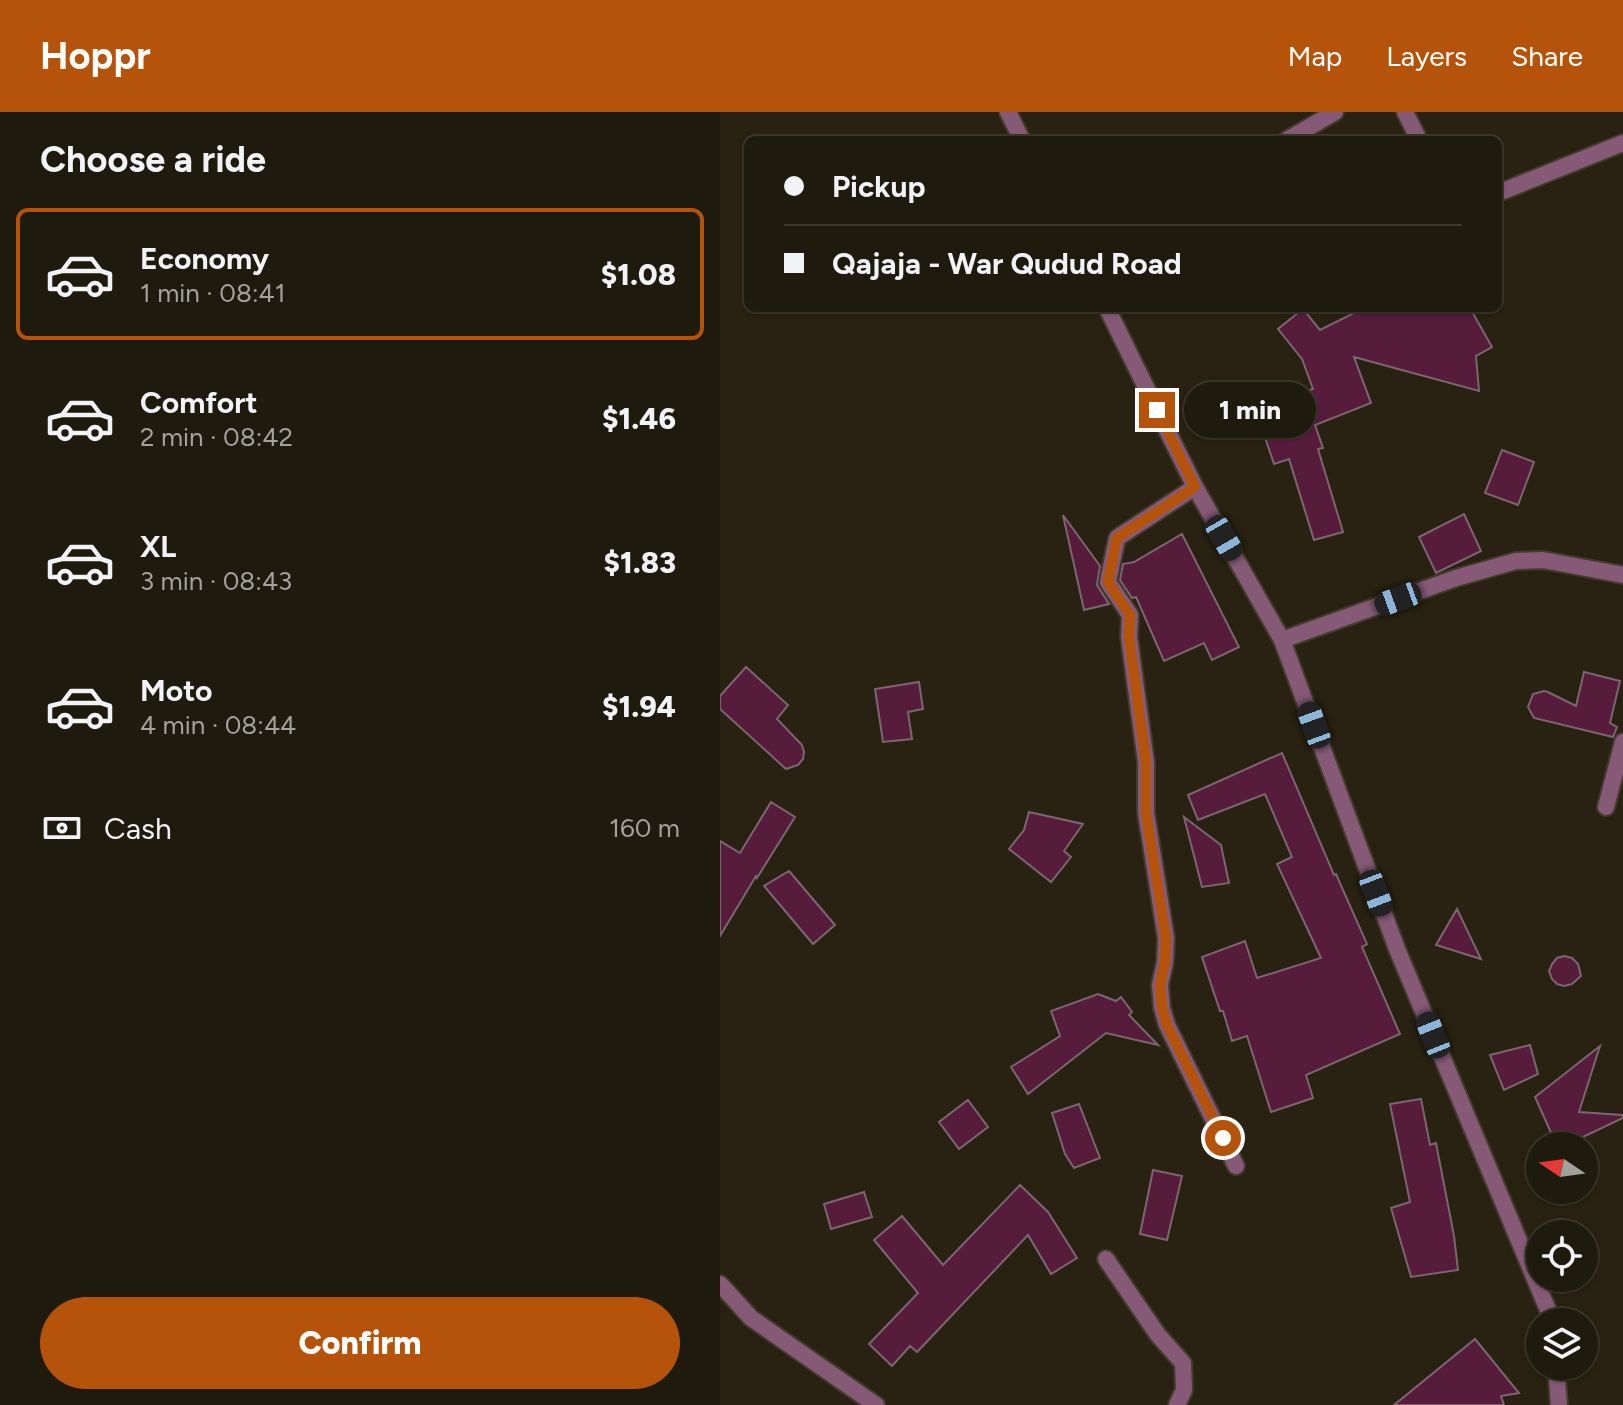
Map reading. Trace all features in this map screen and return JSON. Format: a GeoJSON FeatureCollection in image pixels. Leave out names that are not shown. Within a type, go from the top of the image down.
{"type":"FeatureCollection","features":[{"type":"Feature","properties":{"kind":"street"},"geometry":{"type":"LineString","coordinates":[[1008,112],[1020,136]]}},
{"type":"Feature","properties":{"kind":"street"},"geometry":{"type":"LineString","coordinates":[[1294,136],[1335,112]]}},
{"type":"Feature","properties":{"kind":"street"},"geometry":{"type":"LineString","coordinates":[[1405,112],[1417,136]]}},
{"type":"Feature","properties":{"kind":"street"},"geometry":{"type":"LineString","coordinates":[[1502,191],[1623,143]]}},
{"type":"Feature","properties":{"kind":"street"},"geometry":{"type":"LineString","coordinates":[[1109,312],[1195,487],[1282,640],[1397,949],[1547,1308]]}},
{"type":"Feature","properties":{"kind":"street"},"geometry":{"type":"LineString","coordinates":[[1195,487],[1117,538],[1108,582],[1130,615],[1129,637],[1146,762],[1146,813],[1166,938],[1160,985],[1162,1008],[1167,1025],[1236,1166]]}},
{"type":"Feature","properties":{"kind":"street"},"geometry":{"type":"LineString","coordinates":[[1282,640],[1456,578],[1516,561],[1543,560],[1623,575]]}},
{"type":"Feature","properties":{"kind":"street"},"geometry":{"type":"LineString","coordinates":[[1606,807],[1623,742]]}},
{"type":"Feature","properties":{"kind":"street"},"geometry":{"type":"LineString","coordinates":[[1106,1259],[1158,1335],[1183,1363],[1184,1390],[1177,1405]]}},
{"type":"Feature","properties":{"kind":"street"},"geometry":{"type":"LineString","coordinates":[[720,1284],[751,1318],[876,1405]]}},
{"type":"Feature","properties":{"kind":"street"},"geometry":{"type":"LineString","coordinates":[[1557,1380],[1559,1405]]}},
{"type":"Feature","properties":{"kind":"building"},"geometry":{"type":"Polygon","coordinates":[[[1299,312],[1305,312],[1320,330],[1356,312],[1472,312],[1492,347],[1476,356],[1479,391],[1354,357],[1371,403],[1315,425],[1323,448],[1318,449],[1343,532],[1314,540],[1289,459],[1274,464],[1255,408],[1313,389],[1302,359],[1278,329],[1299,312]]]}},
{"type":"Feature","properties":{"kind":"building"},"geometry":{"type":"Polygon","coordinates":[[[1502,450],[1534,462],[1518,505],[1485,493],[1502,450]]]}},
{"type":"Feature","properties":{"kind":"building"},"geometry":{"type":"Polygon","coordinates":[[[1464,514],[1481,551],[1436,573],[1419,537],[1464,514]]]}},
{"type":"Feature","properties":{"kind":"building"},"geometry":{"type":"Polygon","coordinates":[[[1063,515],[1100,566],[1097,585],[1109,604],[1084,610],[1063,515]]]}},
{"type":"Feature","properties":{"kind":"building"},"geometry":{"type":"Polygon","coordinates":[[[1182,534],[1239,647],[1212,660],[1204,643],[1164,661],[1136,597],[1132,598],[1120,580],[1123,564],[1134,562],[1182,534]]]}},
{"type":"Feature","properties":{"kind":"building"},"geometry":{"type":"Polygon","coordinates":[[[746,667],[788,705],[777,719],[802,745],[803,759],[798,765],[786,769],[720,709],[720,696],[746,667]]]}},
{"type":"Feature","properties":{"kind":"building"},"geometry":{"type":"Polygon","coordinates":[[[1584,672],[1620,681],[1610,723],[1617,727],[1613,737],[1534,718],[1528,707],[1533,694],[1544,691],[1576,706],[1584,672]]]}},
{"type":"Feature","properties":{"kind":"building"},"geometry":{"type":"Polygon","coordinates":[[[919,682],[923,709],[908,712],[912,739],[883,742],[875,689],[919,682]]]}},
{"type":"Feature","properties":{"kind":"building"},"geometry":{"type":"Polygon","coordinates":[[[1282,753],[1367,944],[1362,947],[1400,1034],[1306,1075],[1313,1098],[1271,1112],[1247,1036],[1232,1041],[1202,957],[1245,941],[1257,978],[1321,958],[1277,864],[1292,857],[1265,794],[1198,820],[1188,795],[1282,753]]]}},
{"type":"Feature","properties":{"kind":"building"},"geometry":{"type":"Polygon","coordinates":[[[771,802],[795,817],[720,936],[720,841],[740,853],[771,802]]]}},
{"type":"Feature","properties":{"kind":"building"},"geometry":{"type":"Polygon","coordinates":[[[1029,812],[1083,824],[1064,851],[1071,857],[1051,882],[1009,849],[1024,830],[1029,812]]]}},
{"type":"Feature","properties":{"kind":"building"},"geometry":{"type":"Polygon","coordinates":[[[1184,817],[1221,845],[1229,883],[1202,887],[1184,817]]]}},
{"type":"Feature","properties":{"kind":"building"},"geometry":{"type":"Polygon","coordinates":[[[789,871],[835,925],[813,944],[764,886],[789,871]]]}},
{"type":"Feature","properties":{"kind":"building"},"geometry":{"type":"Polygon","coordinates":[[[1457,909],[1481,959],[1436,945],[1457,909]]]}},
{"type":"Feature","properties":{"kind":"building"},"geometry":{"type":"Polygon","coordinates":[[[1564,956],[1578,964],[1581,976],[1564,986],[1552,979],[1549,971],[1557,958],[1564,956]]]}},
{"type":"Feature","properties":{"kind":"building"},"geometry":{"type":"Polygon","coordinates":[[[1098,994],[1116,1001],[1121,997],[1132,1012],[1129,1015],[1158,1045],[1106,1033],[1028,1094],[1011,1067],[1060,1036],[1051,1011],[1098,994]]]}},
{"type":"Feature","properties":{"kind":"building"},"geometry":{"type":"Polygon","coordinates":[[[1530,1045],[1538,1074],[1504,1090],[1490,1055],[1530,1045]]]}},
{"type":"Feature","properties":{"kind":"building"},"geometry":{"type":"Polygon","coordinates":[[[1600,1046],[1579,1112],[1623,1115],[1623,1118],[1594,1132],[1551,1132],[1535,1097],[1600,1046]]]}},
{"type":"Feature","properties":{"kind":"building"},"geometry":{"type":"Polygon","coordinates":[[[1421,1099],[1430,1145],[1436,1143],[1458,1270],[1411,1277],[1391,1208],[1410,1202],[1390,1104],[1421,1099]]]}},
{"type":"Feature","properties":{"kind":"building"},"geometry":{"type":"Polygon","coordinates":[[[968,1100],[988,1127],[959,1149],[939,1122],[968,1100]]]}},
{"type":"Feature","properties":{"kind":"building"},"geometry":{"type":"Polygon","coordinates":[[[1079,1104],[1100,1158],[1074,1168],[1065,1154],[1052,1113],[1079,1104]]]}},
{"type":"Feature","properties":{"kind":"building"},"geometry":{"type":"Polygon","coordinates":[[[1153,1170],[1182,1176],[1167,1240],[1140,1234],[1153,1170]]]}},
{"type":"Feature","properties":{"kind":"building"},"geometry":{"type":"Polygon","coordinates":[[[1020,1185],[1048,1212],[1077,1258],[1051,1274],[1028,1235],[917,1352],[910,1346],[892,1366],[869,1344],[918,1293],[874,1240],[902,1216],[943,1265],[1020,1185]]]}},
{"type":"Feature","properties":{"kind":"building"},"geometry":{"type":"Polygon","coordinates":[[[864,1192],[872,1217],[831,1229],[824,1204],[864,1192]]]}},
{"type":"Feature","properties":{"kind":"building"},"geometry":{"type":"Polygon","coordinates":[[[1475,1339],[1519,1393],[1501,1396],[1504,1405],[1394,1405],[1475,1339]]]}},
{"type":"Feature","properties":{"kind":"route"},"geometry":{"type":"LineString","coordinates":[[1157,410],[1195,487],[1117,538],[1108,582],[1130,615],[1129,637],[1146,762],[1146,813],[1166,938],[1160,985],[1162,1008],[1167,1025],[1223,1138]]}}]}
